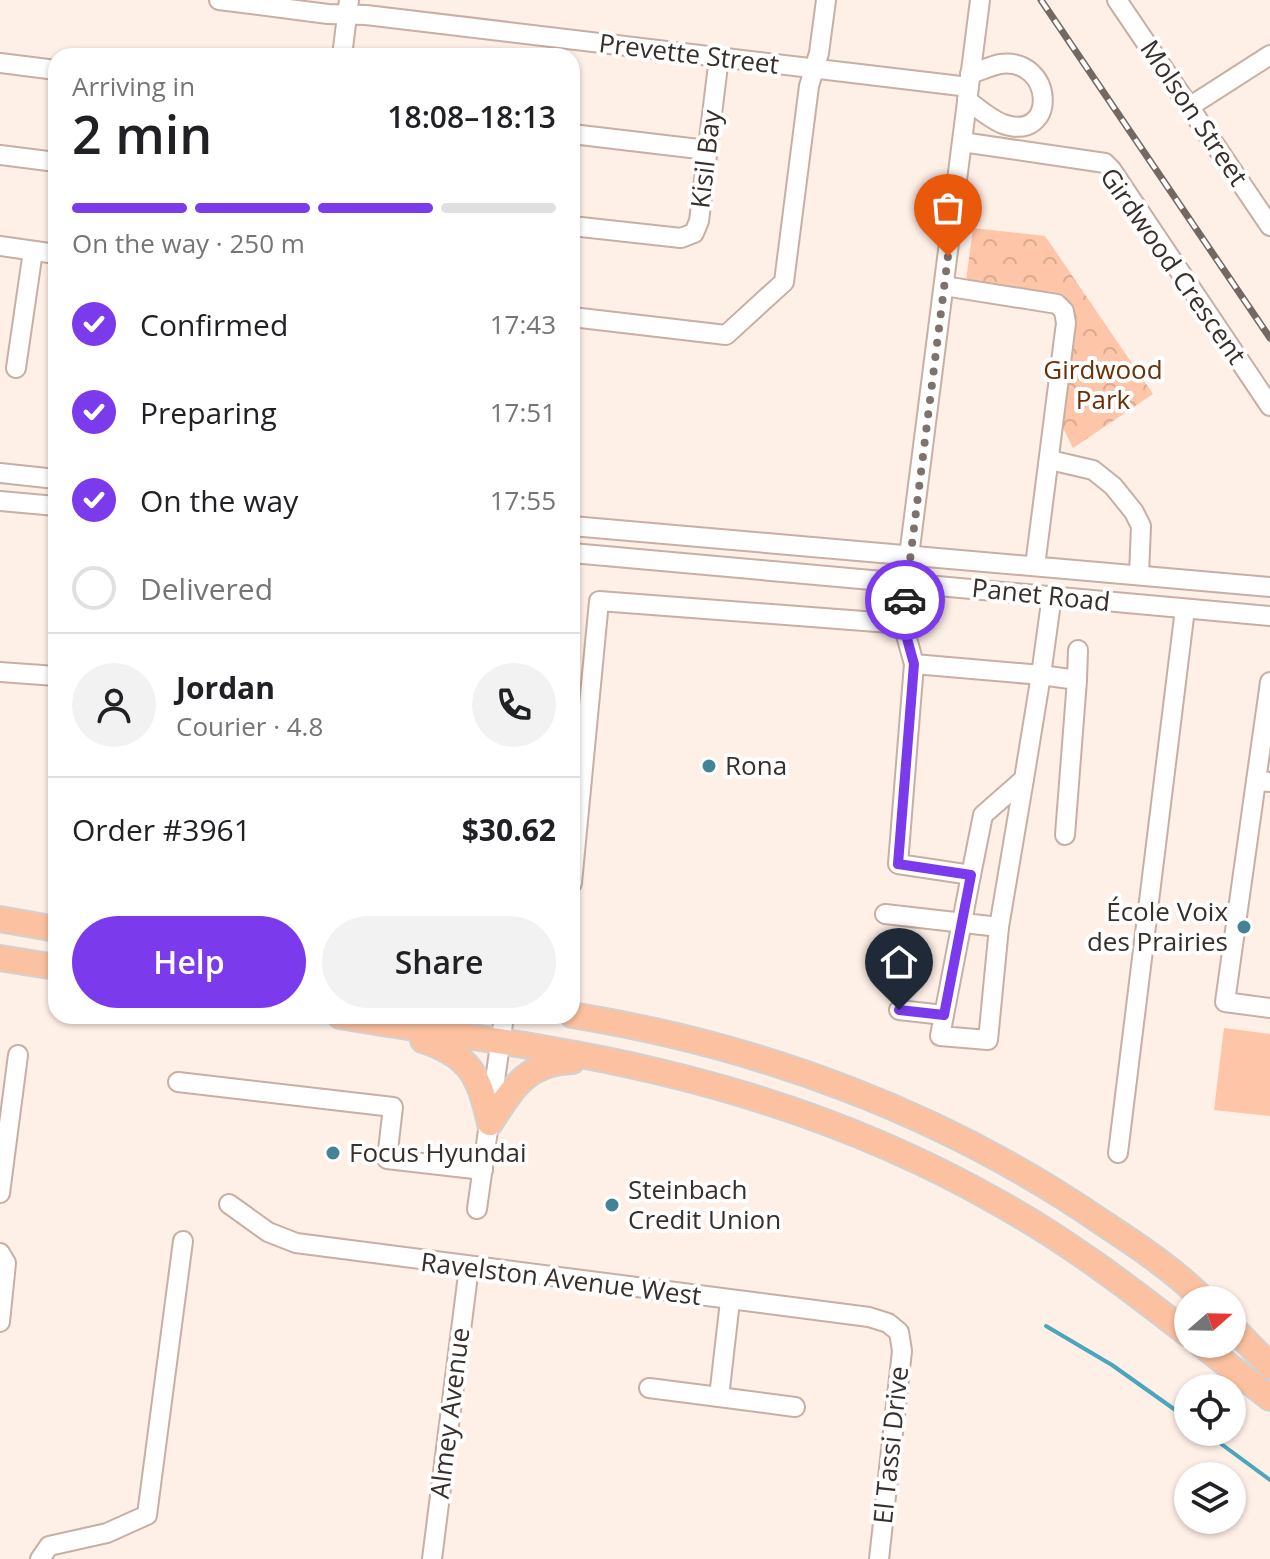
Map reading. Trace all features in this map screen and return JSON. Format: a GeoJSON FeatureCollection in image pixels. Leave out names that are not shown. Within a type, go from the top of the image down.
{"type":"FeatureCollection","features":[{"type":"Feature","properties":{"kind":"main road"},"geometry":{"type":"LineString","coordinates":[[2,919],[48,928]]}},
{"type":"Feature","properties":{"kind":"main road"},"geometry":{"type":"LineString","coordinates":[[0,958],[48,966]]}},
{"type":"Feature","properties":{"kind":"main road"},"geometry":{"type":"LineString","coordinates":[[580,1003],[592,1006],[633,1028]]}},
{"type":"Feature","properties":{"kind":"main road"},"geometry":{"type":"LineString","coordinates":[[580,1017],[711,1045],[804,1072],[943,1130],[1015,1166],[1083,1209],[1189,1286]]}},
{"type":"Feature","properties":{"kind":"main road"},"geometry":{"type":"LineString","coordinates":[[370,1024],[438,1045],[461,1059],[481,1087],[490,1123]]}},
{"type":"Feature","properties":{"kind":"main road"},"geometry":{"type":"LineString","coordinates":[[386,1024],[653,1070],[762,1100],[894,1149],[999,1202],[1053,1236],[1174,1324]]}},
{"type":"Feature","properties":{"kind":"main road"},"geometry":{"type":"LineString","coordinates":[[490,1123],[512,1090],[534,1070],[561,1061],[598,1059]]}},
{"type":"Feature","properties":{"kind":"main road"},"geometry":{"type":"LineString","coordinates":[[1246,1341],[1270,1366]]}},
{"type":"Feature","properties":{"kind":"main road"},"geometry":{"type":"LineString","coordinates":[[1219,1358],[1270,1398]]}},
{"type":"Feature","properties":{"kind":"street","name":"Prevette Street"},"geometry":{"type":"LineString","coordinates":[[219,0],[348,7],[969,87]]}},
{"type":"Feature","properties":{"kind":"street"},"geometry":{"type":"LineString","coordinates":[[580,318],[726,335],[784,282],[809,86],[826,0]]}},
{"type":"Feature","properties":{"kind":"street"},"geometry":{"type":"LineString","coordinates":[[971,875],[898,864],[914,664],[903,624],[909,556],[980,0]]}},
{"type":"Feature","properties":{"kind":"street","name":"Molson Street"},"geometry":{"type":"LineString","coordinates":[[1117,0],[1270,226]]}},
{"type":"Feature","properties":{"kind":"street"},"geometry":{"type":"LineString","coordinates":[[343,48],[348,7]]}},
{"type":"Feature","properties":{"kind":"street"},"geometry":{"type":"LineString","coordinates":[[1189,107],[1270,55]]}},
{"type":"Feature","properties":{"kind":"street","name":"Kisil Bay"},"geometry":{"type":"LineString","coordinates":[[580,227],[681,238],[694,233],[699,221],[719,57]]}},
{"type":"Feature","properties":{"kind":"street"},"geometry":{"type":"LineString","coordinates":[[0,63],[48,69]]}},
{"type":"Feature","properties":{"kind":"street"},"geometry":{"type":"LineString","coordinates":[[580,135],[707,150]]}},
{"type":"Feature","properties":{"kind":"street","name":"Girdwood Crescent"},"geometry":{"type":"LineString","coordinates":[[962,142],[1105,163],[1270,406]]}},
{"type":"Feature","properties":{"kind":"street"},"geometry":{"type":"LineString","coordinates":[[0,155],[48,161]]}},
{"type":"Feature","properties":{"kind":"street"},"geometry":{"type":"LineString","coordinates":[[0,246],[48,253]]}},
{"type":"Feature","properties":{"kind":"street"},"geometry":{"type":"LineString","coordinates":[[16,368],[33,251]]}},
{"type":"Feature","properties":{"kind":"street"},"geometry":{"type":"LineString","coordinates":[[944,286],[1057,304],[1064,311],[1066,323],[1035,566]]}},
{"type":"Feature","properties":{"kind":"street"},"geometry":{"type":"LineString","coordinates":[[1050,460],[1093,470],[1113,486],[1127,503],[1141,526],[1139,575]]}},
{"type":"Feature","properties":{"kind":"street"},"geometry":{"type":"LineString","coordinates":[[0,473],[48,478]]}},
{"type":"Feature","properties":{"kind":"street"},"geometry":{"type":"LineString","coordinates":[[0,504],[48,505]]}},
{"type":"Feature","properties":{"kind":"street","name":"Panet Road"},"geometry":{"type":"LineString","coordinates":[[580,527],[1270,587]]}},
{"type":"Feature","properties":{"kind":"street","name":"Panet Road"},"geometry":{"type":"LineString","coordinates":[[580,554],[1270,616]]}},
{"type":"Feature","properties":{"kind":"street"},"geometry":{"type":"LineString","coordinates":[[1024,779],[983,815],[940,1036],[988,1040],[999,927],[1024,779],[1041,675],[1052,595]]}},
{"type":"Feature","properties":{"kind":"street"},"geometry":{"type":"LineString","coordinates":[[580,799],[599,601],[903,624]]}},
{"type":"Feature","properties":{"kind":"street"},"geometry":{"type":"LineString","coordinates":[[1118,1153],[1185,609]]}},
{"type":"Feature","properties":{"kind":"street"},"geometry":{"type":"LineString","coordinates":[[1065,835],[1078,650]]}},
{"type":"Feature","properties":{"kind":"street"},"geometry":{"type":"LineString","coordinates":[[914,664],[1077,680]]}},
{"type":"Feature","properties":{"kind":"street"},"geometry":{"type":"LineString","coordinates":[[0,672],[48,675]]}},
{"type":"Feature","properties":{"kind":"street"},"geometry":{"type":"LineString","coordinates":[[1270,682],[1263,782],[1225,1002],[1270,1008]]}},
{"type":"Feature","properties":{"kind":"street"},"geometry":{"type":"LineString","coordinates":[[885,914],[999,927]]}},
{"type":"Feature","properties":{"kind":"street"},"geometry":{"type":"LineString","coordinates":[[899,1010],[944,1015]]}},
{"type":"Feature","properties":{"kind":"street"},"geometry":{"type":"LineString","coordinates":[[477,1209],[503,1024]]}},
{"type":"Feature","properties":{"kind":"street"},"geometry":{"type":"LineString","coordinates":[[0,1193],[18,1055]]}},
{"type":"Feature","properties":{"kind":"street"},"geometry":{"type":"LineString","coordinates":[[178,1082],[393,1107],[387,1159],[483,1170]]}},
{"type":"Feature","properties":{"kind":"street","name":"Ravelston Avenue West"},"geometry":{"type":"LineString","coordinates":[[229,1204],[268,1232],[296,1243],[869,1317],[888,1323],[899,1332]]}},
{"type":"Feature","properties":{"kind":"street"},"geometry":{"type":"LineString","coordinates":[[40,1559],[49,1546],[107,1533],[147,1515],[183,1241]]}},
{"type":"Feature","properties":{"kind":"street"},"geometry":{"type":"LineString","coordinates":[[0,1253],[6,1263],[0,1322]]}},
{"type":"Feature","properties":{"kind":"street","name":"Almey Avenue"},"geometry":{"type":"LineString","coordinates":[[432,1559],[469,1267]]}},
{"type":"Feature","properties":{"kind":"street"},"geometry":{"type":"LineString","coordinates":[[719,1397],[730,1301]]}},
{"type":"Feature","properties":{"kind":"street","name":"El Tassi Drive"},"geometry":{"type":"LineString","coordinates":[[879,1559],[902,1351],[899,1332]]}},
{"type":"Feature","properties":{"kind":"street"},"geometry":{"type":"LineString","coordinates":[[649,1388],[795,1407]]}},
{"type":"Feature","properties":{"kind":"green space","name":"Girdwood Park"},"geometry":{"type":"Polygon","coordinates":[[[973,228],[1045,236],[1153,394],[1073,448],[1063,428],[1075,320],[1064,295],[966,281],[973,228]]]}},
{"type":"Feature","properties":{"kind":"green space"},"geometry":{"type":"Polygon","coordinates":[[[1224,1028],[1270,1034],[1270,1116],[1214,1110],[1224,1028]]]}},
{"type":"Feature","properties":{"kind":"waterway"},"geometry":{"type":"LineString","coordinates":[[1046,1326],[1112,1365],[1174,1409]]}},
{"type":"Feature","properties":{"kind":"waterway"},"geometry":{"type":"LineString","coordinates":[[1224,1446],[1270,1480]]}},
{"type":"Feature","properties":{"kind":"railway"},"geometry":{"type":"LineString","coordinates":[[1041,0],[1270,338]]}},
{"type":"Feature","properties":{"kind":"way so far"},"geometry":{"type":"LineString","coordinates":[[905,600],[948,256]]}},
{"type":"Feature","properties":{"kind":"place","name":"Rona"},"geometry":{"type":"Point","coordinates":[709,766]}},
{"type":"Feature","properties":{"kind":"place","name":"École Voix des Prairies"},"geometry":{"type":"Point","coordinates":[1244,927]}},
{"type":"Feature","properties":{"kind":"place","name":"Focus Hyundai"},"geometry":{"type":"Point","coordinates":[333,1153]}},
{"type":"Feature","properties":{"kind":"place","name":"Steinbach Credit Union"},"geometry":{"type":"Point","coordinates":[612,1205]}},
{"type":"Feature","properties":{"kind":"route"},"geometry":{"type":"LineString","coordinates":[[899,1010],[944,1015],[971,875],[898,864],[914,664],[903,624],[905,600]]}}]}
